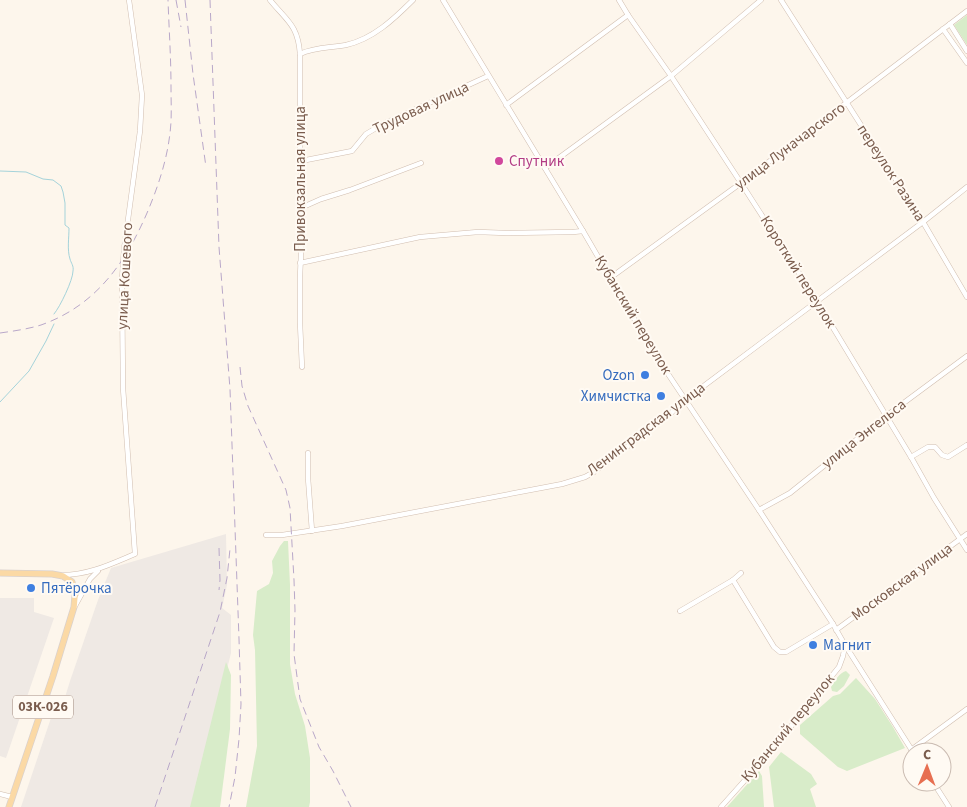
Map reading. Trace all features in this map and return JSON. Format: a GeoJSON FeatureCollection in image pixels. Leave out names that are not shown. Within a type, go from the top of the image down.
{"type":"FeatureCollection","features":[{"type":"Feature","properties":{"kind":"main road"},"geometry":{"type":"LineString","coordinates":[[0,573],[58,575]]}},
{"type":"Feature","properties":{"kind":"main road","name":"03К-026"},"geometry":{"type":"LineString","coordinates":[[9,807],[74,607],[74,586],[68,579],[58,575]]}},
{"type":"Feature","properties":{"kind":"street","name":"улица Кошевого"},"geometry":{"type":"LineString","coordinates":[[100,569],[135,554],[123,388],[122,280],[126,230],[140,131],[142,95],[129,0]]}},
{"type":"Feature","properties":{"kind":"street","name":"Привокзальная улица"},"geometry":{"type":"LineString","coordinates":[[270,0],[285,16],[299,41],[299,107],[303,207],[300,263],[302,367]]}},
{"type":"Feature","properties":{"kind":"street"},"geometry":{"type":"LineString","coordinates":[[300,54],[309,50],[346,45],[360,41],[402,12],[413,0]]}},
{"type":"Feature","properties":{"kind":"street","name":"Кубанский переулок"},"geometry":{"type":"LineString","coordinates":[[443,0],[583,231],[654,353],[833,624],[844,645],[906,742]]}},
{"type":"Feature","properties":{"kind":"street","name":"Короткий переулок"},"geometry":{"type":"LineString","coordinates":[[619,0],[742,182],[967,550]]}},
{"type":"Feature","properties":{"kind":"street"},"geometry":{"type":"LineString","coordinates":[[545,168],[671,76],[761,0]]}},
{"type":"Feature","properties":{"kind":"street","name":"переулок Разина"},"geometry":{"type":"LineString","coordinates":[[780,0],[923,222],[967,297]]}},
{"type":"Feature","properties":{"kind":"street","name":"улица Луначарского"},"geometry":{"type":"LineString","coordinates":[[610,278],[742,182],[967,11]]}},
{"type":"Feature","properties":{"kind":"street"},"geometry":{"type":"LineString","coordinates":[[506,105],[628,15]]}},
{"type":"Feature","properties":{"kind":"street"},"geometry":{"type":"LineString","coordinates":[[950,24],[967,50]]}},
{"type":"Feature","properties":{"kind":"street"},"geometry":{"type":"LineString","coordinates":[[943,29],[967,63]]}},
{"type":"Feature","properties":{"kind":"street","name":"Трудовая улица"},"geometry":{"type":"LineString","coordinates":[[301,161],[352,150],[366,134],[382,124],[488,76]]}},
{"type":"Feature","properties":{"kind":"street"},"geometry":{"type":"LineString","coordinates":[[303,207],[421,163]]}},
{"type":"Feature","properties":{"kind":"street","name":"Ленинградская улица"},"geometry":{"type":"LineString","coordinates":[[266,535],[312,531],[562,484],[585,477],[602,466],[685,400],[967,187]]}},
{"type":"Feature","properties":{"kind":"street"},"geometry":{"type":"LineString","coordinates":[[300,263],[420,237],[478,232],[583,231]]}},
{"type":"Feature","properties":{"kind":"street","name":"улица Энгельса"},"geometry":{"type":"LineString","coordinates":[[759,510],[790,493],[886,416],[967,356]]}},
{"type":"Feature","properties":{"kind":"street"},"geometry":{"type":"LineString","coordinates":[[911,457],[928,447],[935,447],[942,455],[948,457],[967,445]]}},
{"type":"Feature","properties":{"kind":"street"},"geometry":{"type":"LineString","coordinates":[[308,453],[312,531]]}},
{"type":"Feature","properties":{"kind":"street","name":"Московская улица"},"geometry":{"type":"LineString","coordinates":[[836,630],[967,534]]}},
{"type":"Feature","properties":{"kind":"street"},"geometry":{"type":"LineString","coordinates":[[58,575],[100,569]]}},
{"type":"Feature","properties":{"kind":"street"},"geometry":{"type":"LineString","coordinates":[[74,607],[90,579],[100,569]]}},
{"type":"Feature","properties":{"kind":"street"},"geometry":{"type":"LineString","coordinates":[[680,611],[733,580],[741,573]]}},
{"type":"Feature","properties":{"kind":"street"},"geometry":{"type":"LineString","coordinates":[[733,580],[774,647],[780,652],[786,652],[833,624]]}},
{"type":"Feature","properties":{"kind":"street","name":"Кубанский переулок"},"geometry":{"type":"LineString","coordinates":[[721,807],[771,751],[839,667],[844,645]]}},
{"type":"Feature","properties":{"kind":"street"},"geometry":{"type":"LineString","coordinates":[[924,742],[967,709]]}},
{"type":"Feature","properties":{"kind":"street"},"geometry":{"type":"LineString","coordinates":[[939,792],[949,807]]}},
{"type":"Feature","properties":{"kind":"street"},"geometry":{"type":"LineString","coordinates":[[0,794],[12,798]]}},
{"type":"Feature","properties":{"kind":"shaded area"},"geometry":{"type":"Polygon","coordinates":[[[226,534],[227,585],[222,608],[231,615],[231,653],[193,807],[21,807],[55,706],[62,707],[98,600],[111,568],[226,534]]]}},
{"type":"Feature","properties":{"kind":"shaded area"},"geometry":{"type":"Polygon","coordinates":[[[0,598],[34,598],[34,612],[54,618],[6,758],[0,756],[0,598]]]}},
{"type":"Feature","properties":{"kind":"green space"},"geometry":{"type":"Polygon","coordinates":[[[967,15],[967,45],[954,25],[967,15]]]}},
{"type":"Feature","properties":{"kind":"green space"},"geometry":{"type":"Polygon","coordinates":[[[284,541],[288,541],[290,664],[295,694],[305,726],[310,758],[310,802],[309,807],[246,807],[257,746],[253,635],[257,591],[269,584],[273,573],[272,561],[284,541]]]}},
{"type":"Feature","properties":{"kind":"green space"},"geometry":{"type":"Polygon","coordinates":[[[226,662],[231,675],[230,729],[220,807],[190,807],[226,662]]]}},
{"type":"Feature","properties":{"kind":"green space"},"geometry":{"type":"Polygon","coordinates":[[[846,671],[850,675],[844,686],[837,692],[832,691],[831,687],[841,674],[846,671]]]}},
{"type":"Feature","properties":{"kind":"green space"},"geometry":{"type":"Polygon","coordinates":[[[856,678],[875,699],[902,743],[902,749],[847,771],[838,767],[800,734],[800,725],[833,696],[840,694],[856,678]]]}},
{"type":"Feature","properties":{"kind":"green space"},"geometry":{"type":"Polygon","coordinates":[[[781,752],[811,774],[817,784],[810,789],[816,807],[774,807],[769,767],[781,752]]]}},
{"type":"Feature","properties":{"kind":"green space"},"geometry":{"type":"Polygon","coordinates":[[[759,771],[762,776],[764,807],[727,807],[759,771]]]}},
{"type":"Feature","properties":{"kind":"waterway"},"geometry":{"type":"LineString","coordinates":[[0,171],[26,172],[43,179],[53,180],[61,186],[65,203],[65,225],[69,228],[69,255],[73,269],[69,287],[54,314]]}},
{"type":"Feature","properties":{"kind":"waterway"},"geometry":{"type":"LineString","coordinates":[[0,402],[29,371],[54,324]]}},
{"type":"Feature","properties":{"kind":"railway"},"geometry":{"type":"LineString","coordinates":[[0,333],[41,325],[77,307],[106,281],[118,266],[138,232],[158,183],[167,153],[170,133],[171,76],[168,0]]}},
{"type":"Feature","properties":{"kind":"railway"},"geometry":{"type":"LineString","coordinates":[[176,0],[181,27]]}},
{"type":"Feature","properties":{"kind":"railway"},"geometry":{"type":"LineString","coordinates":[[185,0],[206,167]]}},
{"type":"Feature","properties":{"kind":"railway"},"geometry":{"type":"LineString","coordinates":[[210,0],[219,247],[230,389],[241,704],[235,777],[229,807]]}},
{"type":"Feature","properties":{"kind":"railway"},"geometry":{"type":"LineString","coordinates":[[240,367],[242,386],[248,406],[286,490],[290,508],[295,610],[294,654],[300,699],[319,747],[351,807]]}},
{"type":"Feature","properties":{"kind":"railway"},"geometry":{"type":"LineString","coordinates":[[219,548],[219,590]]}},
{"type":"Feature","properties":{"kind":"railway"},"geometry":{"type":"LineString","coordinates":[[155,807],[220,612],[227,578],[230,549]]}},
{"type":"Feature","properties":{"kind":"place","name":"Спутник"},"geometry":{"type":"Point","coordinates":[499,161]}},
{"type":"Feature","properties":{"kind":"place","name":"Ozon"},"geometry":{"type":"Point","coordinates":[645,375]}},
{"type":"Feature","properties":{"kind":"place","name":"Химчистка"},"geometry":{"type":"Point","coordinates":[661,396]}},
{"type":"Feature","properties":{"kind":"place","name":"Пятёрочка"},"geometry":{"type":"Point","coordinates":[31,588]}},
{"type":"Feature","properties":{"kind":"place","name":"Магнит"},"geometry":{"type":"Point","coordinates":[813,645]}}]}
